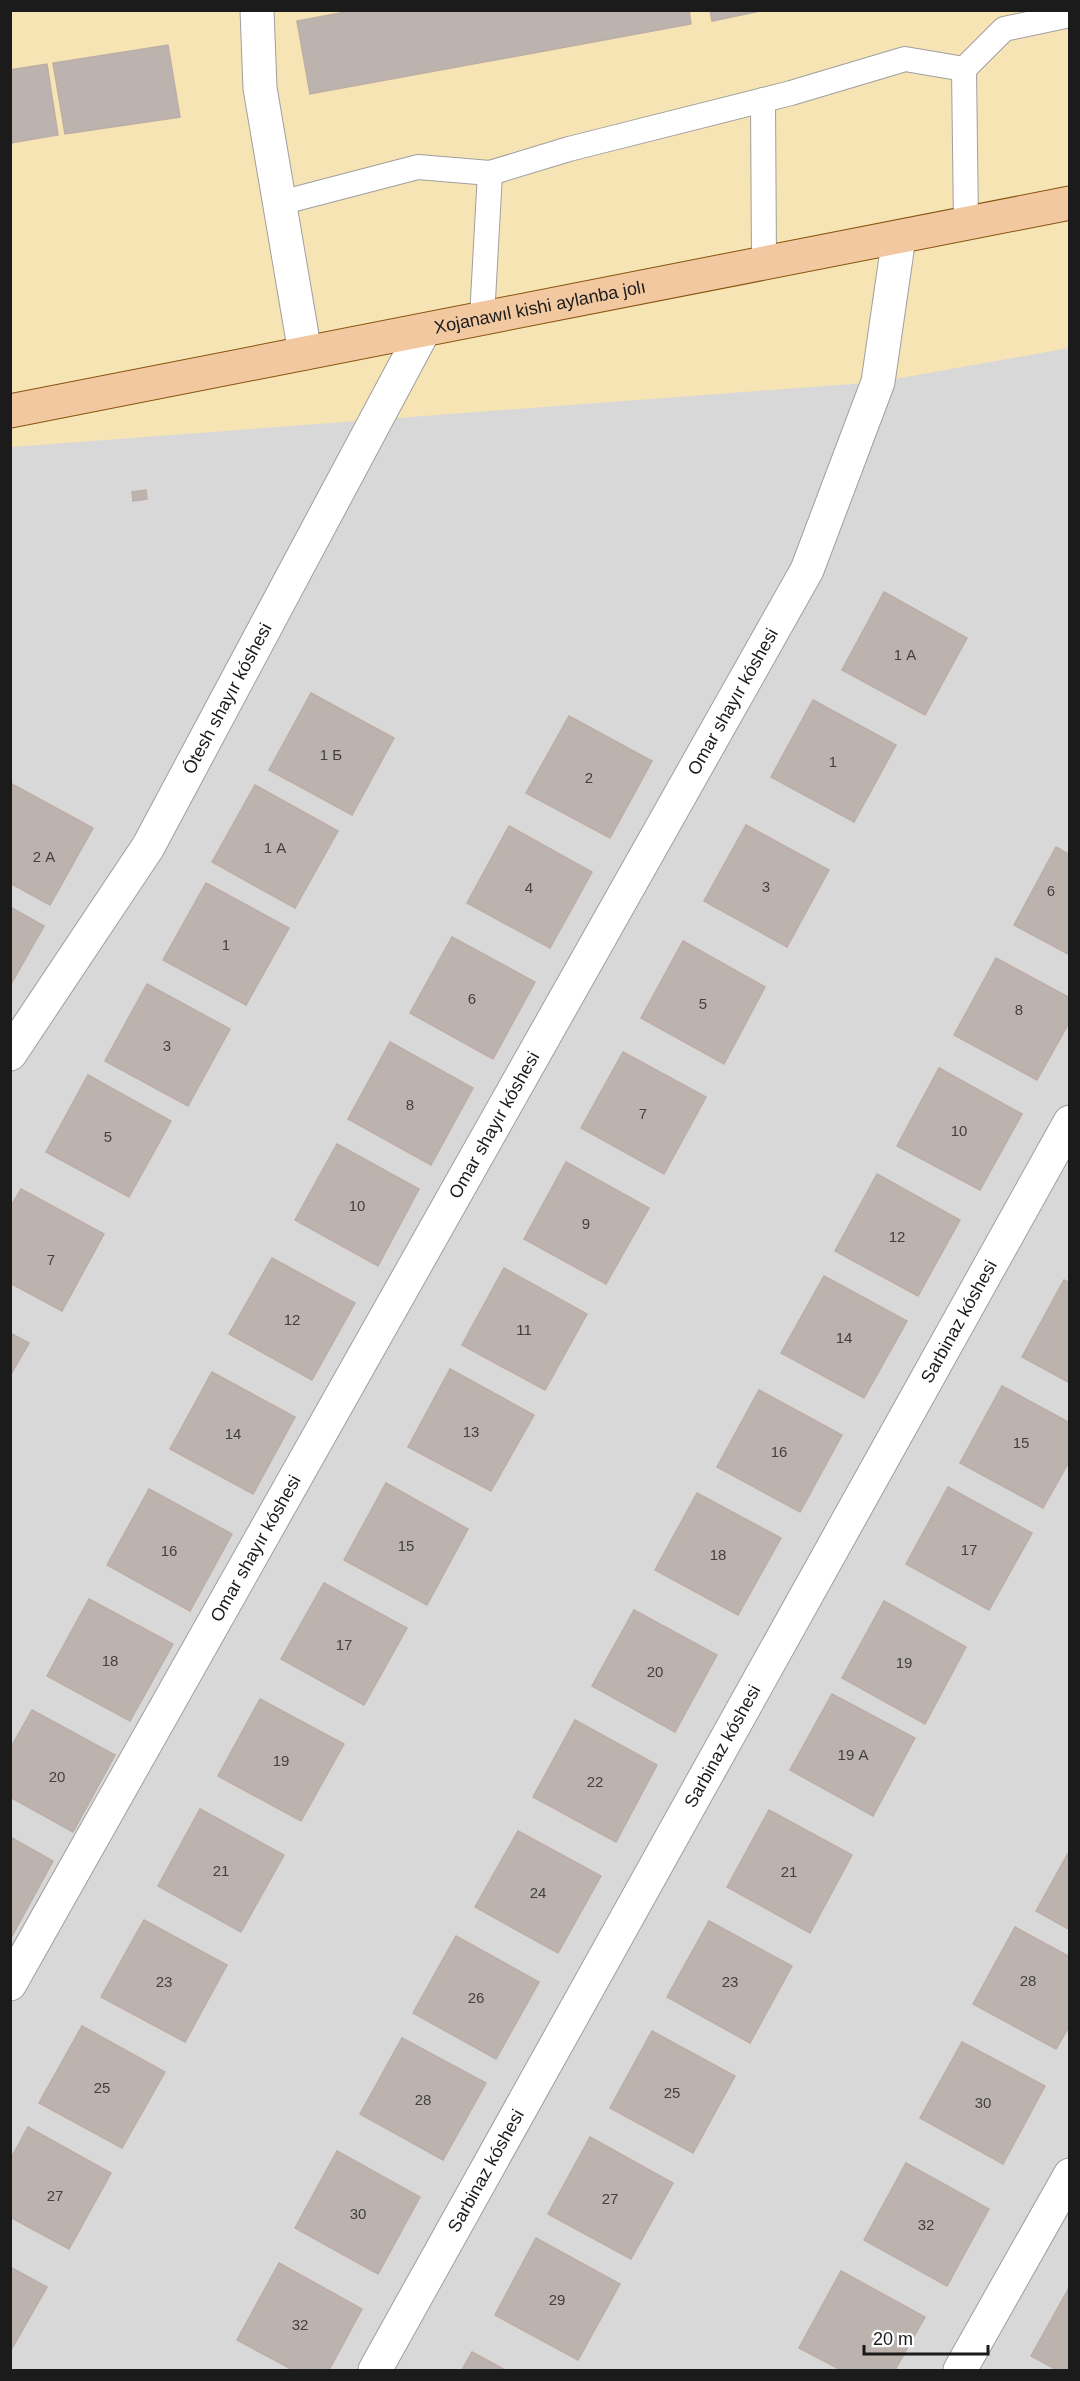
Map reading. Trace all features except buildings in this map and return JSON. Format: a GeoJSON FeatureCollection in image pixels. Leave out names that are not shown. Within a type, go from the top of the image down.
{"type":"FeatureCollection","features":[{"type":"Feature","properties":{"kind":"main road","name":"Xojanawıl kishi aylanba jolı"},"geometry":{"type":"LineString","coordinates":[[10,411],[1070,203]]}},
{"type":"Feature","properties":{"kind":"street"},"geometry":{"type":"LineString","coordinates":[[257,10],[260,88],[305,353]]}},
{"type":"Feature","properties":{"kind":"street","name":"Omar shayır kóshesi"},"geometry":{"type":"LineString","coordinates":[[10,1984],[807,570],[878,382],[899,237]]}},
{"type":"Feature","properties":{"kind":"street","name":"Ótesh shayır kóshesi"},"geometry":{"type":"LineString","coordinates":[[10,1054],[148,847],[424,330]]}},
{"type":"Feature","properties":{"kind":"street","name":"Sarbinaz kóshesi"},"geometry":{"type":"LineString","coordinates":[[375,2370],[1070,1122]]}},
{"type":"Feature","properties":{"kind":"street"},"geometry":{"type":"LineString","coordinates":[[960,2370],[1070,2175]]}},
{"type":"Feature","properties":{"kind":"lane"},"geometry":{"type":"LineString","coordinates":[[966,224],[964,69],[1004,29],[1070,15]]}},
{"type":"Feature","properties":{"kind":"lane"},"geometry":{"type":"LineString","coordinates":[[280,204],[418,167],[490,173],[569,149],[763,100],[904,59],[964,69]]}},
{"type":"Feature","properties":{"kind":"lane"},"geometry":{"type":"LineString","coordinates":[[763,100],[764,263]]}},
{"type":"Feature","properties":{"kind":"lane"},"geometry":{"type":"LineString","coordinates":[[482,318],[490,173]]}},
{"type":"Feature","properties":{"kind":"shaded area"},"geometry":{"type":"Polygon","coordinates":[[[11,11],[1069,11],[1069,2370],[11,2370],[11,11]]]}},
{"type":"Feature","properties":{"kind":"sand"},"geometry":{"type":"Polygon","coordinates":[[[11,11],[1069,11],[1069,348],[878,382],[11,447],[11,11]]]}}]}
